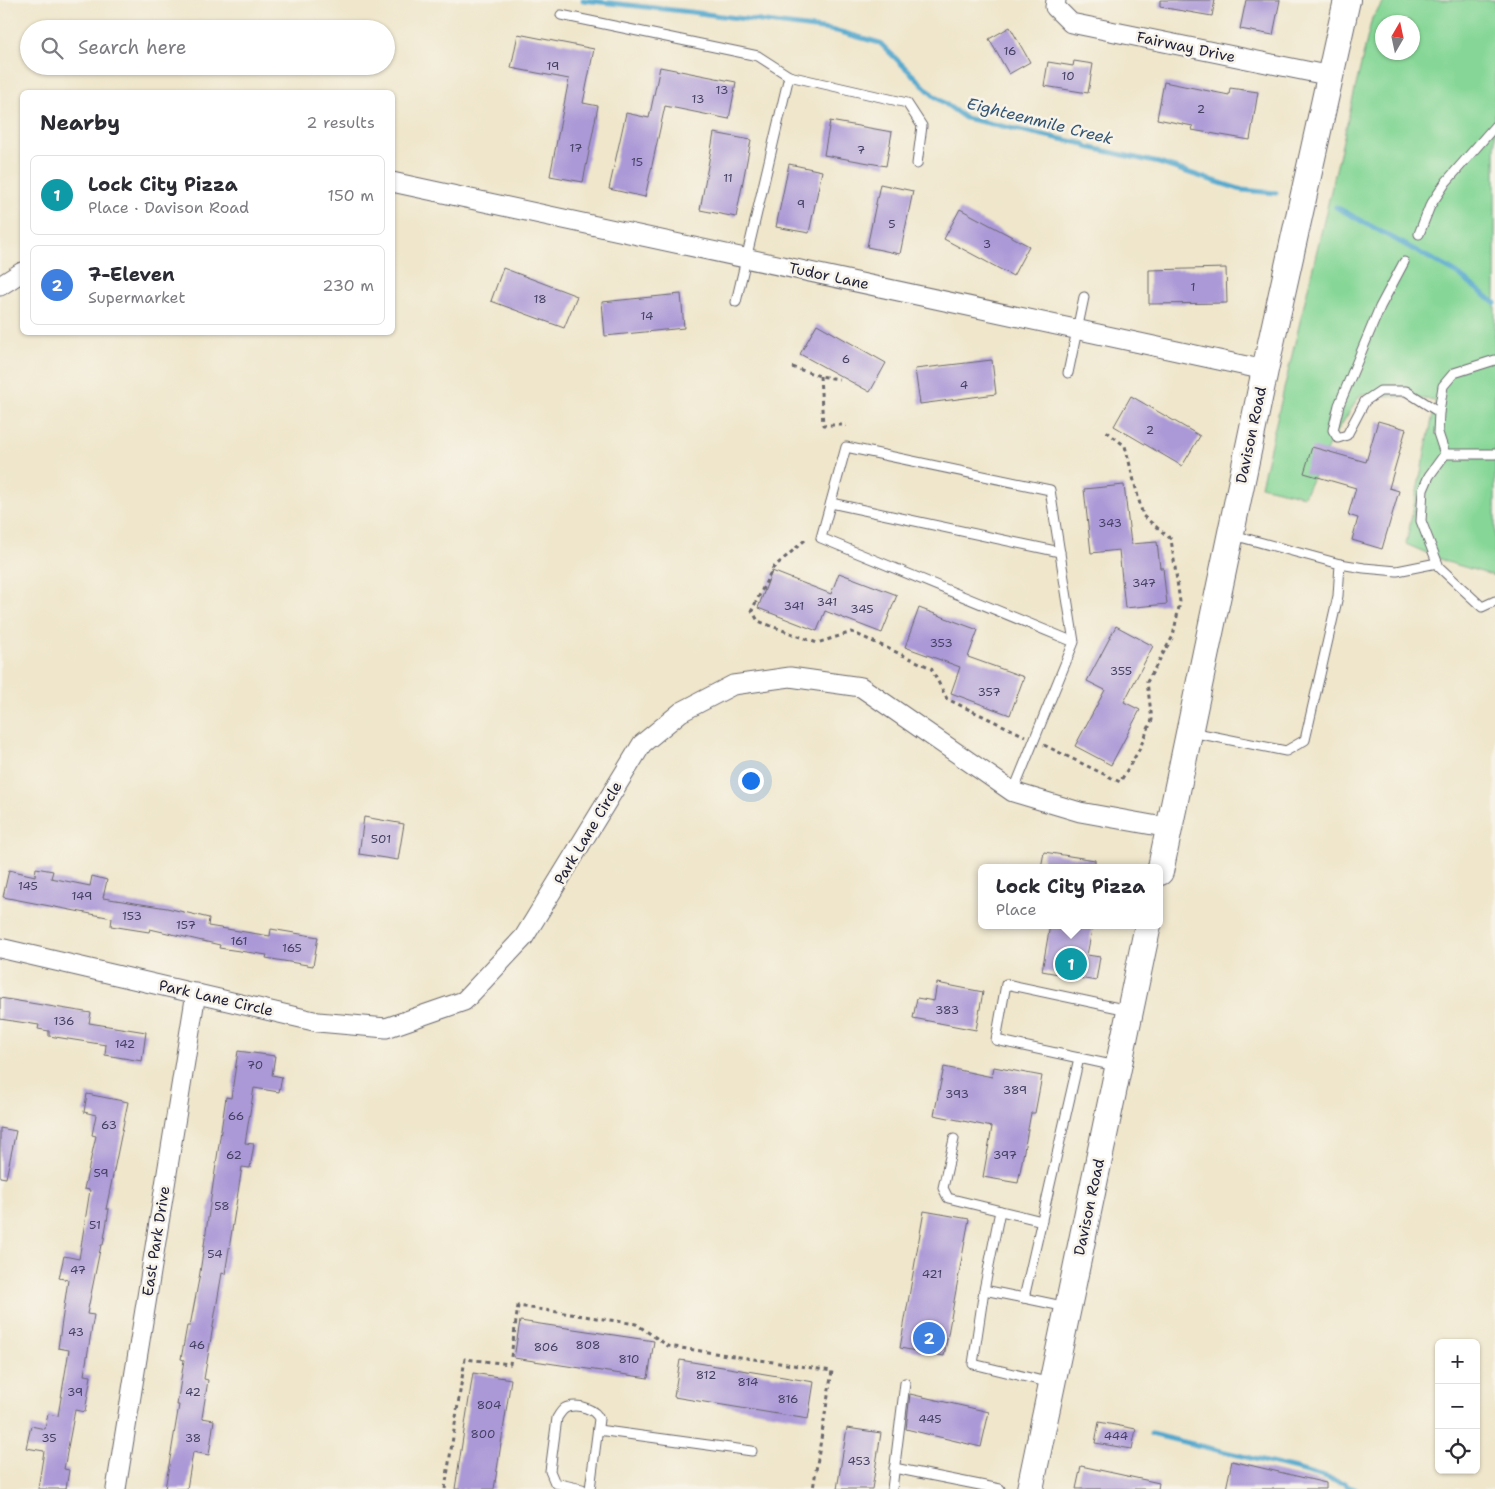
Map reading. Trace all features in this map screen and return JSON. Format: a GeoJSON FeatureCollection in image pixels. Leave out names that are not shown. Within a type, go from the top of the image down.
{"type":"FeatureCollection","features":[{"type":"Feature","properties":{"kind":"street","name":"Fairway Drive"},"geometry":{"type":"LineString","coordinates":[[1056,0],[1055,7],[1071,23],[1331,76]]}},
{"type":"Feature","properties":{"kind":"street","name":"Davison Road"},"geometry":{"type":"LineString","coordinates":[[1162,864],[1230,534],[1346,0]]}},
{"type":"Feature","properties":{"kind":"street","name":"Tudor Lane"},"geometry":{"type":"LineString","coordinates":[[395,183],[1265,370]]}},
{"type":"Feature","properties":{"kind":"street"},"geometry":{"type":"LineString","coordinates":[[0,286],[20,273]]}},
{"type":"Feature","properties":{"kind":"street","name":"Park Lane Circle"},"geometry":{"type":"LineString","coordinates":[[0,948],[318,1022],[386,1028],[464,1001],[524,937],[642,744],[682,712],[732,685],[790,677],[861,687],[1013,792],[1080,812],[1169,828]]}},
{"type":"Feature","properties":{"kind":"street","name":"Davison Road"},"geometry":{"type":"LineString","coordinates":[[1030,1489],[1147,929]]}},
{"type":"Feature","properties":{"kind":"street","name":"East Park Drive"},"geometry":{"type":"LineString","coordinates":[[116,1489],[196,994]]}},
{"type":"Feature","properties":{"kind":"lane"},"geometry":{"type":"LineString","coordinates":[[561,15],[758,56],[789,76],[907,103],[922,126],[917,164]]}},
{"type":"Feature","properties":{"kind":"lane"},"geometry":{"type":"LineString","coordinates":[[736,302],[789,76]]}},
{"type":"Feature","properties":{"kind":"lane"},"geometry":{"type":"LineString","coordinates":[[1419,234],[1430,206],[1446,182],[1495,126]]}},
{"type":"Feature","properties":{"kind":"lane"},"geometry":{"type":"LineString","coordinates":[[1404,262],[1380,307],[1339,406],[1333,430],[1338,438],[1347,434],[1365,401],[1380,391],[1406,391],[1439,412]]}},
{"type":"Feature","properties":{"kind":"lane"},"geometry":{"type":"LineString","coordinates":[[1068,373],[1084,297]]}},
{"type":"Feature","properties":{"kind":"lane"},"geometry":{"type":"LineString","coordinates":[[1445,454],[1438,433],[1443,386],[1454,373],[1495,360]]}},
{"type":"Feature","properties":{"kind":"lane"},"geometry":{"type":"LineString","coordinates":[[1013,792],[1074,642],[1050,490],[846,447],[821,538],[1074,642]]}},
{"type":"Feature","properties":{"kind":"lane"},"geometry":{"type":"LineString","coordinates":[[1445,454],[1495,454]]}},
{"type":"Feature","properties":{"kind":"lane"},"geometry":{"type":"LineString","coordinates":[[1445,454],[1429,476],[1423,490],[1421,521],[1439,567],[1482,607],[1495,601]]}},
{"type":"Feature","properties":{"kind":"lane"},"geometry":{"type":"LineString","coordinates":[[831,503],[1060,552]]}},
{"type":"Feature","properties":{"kind":"lane"},"geometry":{"type":"LineString","coordinates":[[1230,534],[1340,564],[1364,568],[1397,571],[1437,563]]}},
{"type":"Feature","properties":{"kind":"lane"},"geometry":{"type":"LineString","coordinates":[[1189,732],[1286,751],[1305,740],[1338,596],[1340,564]]}},
{"type":"Feature","properties":{"kind":"lane"},"geometry":{"type":"LineString","coordinates":[[1119,1067],[996,1040],[1006,984],[1130,1011]]}},
{"type":"Feature","properties":{"kind":"lane"},"geometry":{"type":"LineString","coordinates":[[1024,1298],[1079,1058]]}},
{"type":"Feature","properties":{"kind":"lane"},"geometry":{"type":"LineString","coordinates":[[954,1139],[943,1188],[948,1198],[1042,1221]]}},
{"type":"Feature","properties":{"kind":"lane"},"geometry":{"type":"LineString","coordinates":[[1000,1210],[984,1290],[973,1364],[1052,1383]]}},
{"type":"Feature","properties":{"kind":"lane"},"geometry":{"type":"LineString","coordinates":[[984,1290],[1068,1308]]}},
{"type":"Feature","properties":{"kind":"lane"},"geometry":{"type":"LineString","coordinates":[[892,1489],[905,1383]]}},
{"type":"Feature","properties":{"kind":"lane"},"geometry":{"type":"LineString","coordinates":[[582,1489],[555,1484],[550,1471],[557,1418],[562,1410],[569,1406],[591,1409],[597,1413],[599,1419],[590,1489]]}},
{"type":"Feature","properties":{"kind":"lane"},"geometry":{"type":"LineString","coordinates":[[598,1430],[752,1451]]}},
{"type":"Feature","properties":{"kind":"lane"},"geometry":{"type":"LineString","coordinates":[[894,1468],[1000,1489]]}},
{"type":"Feature","properties":{"kind":"path"},"geometry":{"type":"LineString","coordinates":[[792,367],[820,376],[839,379]]}},
{"type":"Feature","properties":{"kind":"path"},"geometry":{"type":"LineString","coordinates":[[820,376],[823,425],[847,425]]}},
{"type":"Feature","properties":{"kind":"path"},"geometry":{"type":"LineString","coordinates":[[805,540],[773,568],[752,610],[758,621],[817,643],[852,632],[931,668],[947,699],[1120,782],[1139,750],[1152,720],[1147,682],[1174,636],[1180,602],[1171,538],[1143,516],[1125,446],[1105,430]]}},
{"type":"Feature","properties":{"kind":"path"},"geometry":{"type":"LineString","coordinates":[[445,1489],[466,1359],[510,1364],[518,1306],[636,1324],[668,1346],[832,1371],[813,1489]]}},
{"type":"Feature","properties":{"kind":"green space"},"geometry":{"type":"Polygon","coordinates":[[[1385,0],[1495,0],[1495,576],[1447,562],[1406,544],[1436,400],[1361,394],[1331,441],[1304,496],[1261,486],[1372,18],[1385,0]]]}},
{"type":"Feature","properties":{"kind":"building"},"geometry":{"type":"Polygon","coordinates":[[[1160,0],[1215,0],[1212,16],[1160,7],[1160,0]]]}},
{"type":"Feature","properties":{"kind":"building"},"geometry":{"type":"Polygon","coordinates":[[[1246,0],[1280,0],[1273,35],[1240,29],[1246,0]]]}},
{"type":"Feature","properties":{"kind":"building"},"geometry":{"type":"Polygon","coordinates":[[[1010,27],[1030,62],[1009,74],[989,39],[1010,27]]]}},
{"type":"Feature","properties":{"kind":"building"},"geometry":{"type":"Polygon","coordinates":[[[518,34],[594,49],[583,103],[598,106],[583,182],[550,176],[569,79],[511,68],[518,34]]]}},
{"type":"Feature","properties":{"kind":"building"},"geometry":{"type":"Polygon","coordinates":[[[1074,61],[1093,64],[1088,93],[1044,86],[1048,62],[1073,66],[1074,61]]]}},
{"type":"Feature","properties":{"kind":"building"},"geometry":{"type":"Polygon","coordinates":[[[660,67],[736,82],[729,119],[665,106],[645,197],[609,189],[626,113],[649,118],[660,67]]]}},
{"type":"Feature","properties":{"kind":"building"},"geometry":{"type":"Polygon","coordinates":[[[1164,82],[1229,95],[1230,88],[1258,92],[1250,140],[1192,130],[1193,126],[1157,119],[1164,82]]]}},
{"type":"Feature","properties":{"kind":"building"},"geometry":{"type":"Polygon","coordinates":[[[830,121],[892,132],[886,166],[824,155],[830,121]]]}},
{"type":"Feature","properties":{"kind":"building"},"geometry":{"type":"Polygon","coordinates":[[[714,133],[751,140],[736,217],[700,210],[714,133]]]}},
{"type":"Feature","properties":{"kind":"building"},"geometry":{"type":"Polygon","coordinates":[[[789,164],[822,171],[809,233],[776,227],[789,164]]]}},
{"type":"Feature","properties":{"kind":"building"},"geometry":{"type":"Polygon","coordinates":[[[880,184],[913,191],[900,254],[867,247],[880,184]]]}},
{"type":"Feature","properties":{"kind":"building"},"geometry":{"type":"Polygon","coordinates":[[[960,209],[1029,246],[1013,276],[944,239],[960,209]]]}},
{"type":"Feature","properties":{"kind":"building"},"geometry":{"type":"Polygon","coordinates":[[[503,268],[577,296],[564,328],[491,301],[503,268]]]}},
{"type":"Feature","properties":{"kind":"building"},"geometry":{"type":"Polygon","coordinates":[[[1226,268],[1227,303],[1149,304],[1149,270],[1226,268]]]}},
{"type":"Feature","properties":{"kind":"building"},"geometry":{"type":"Polygon","coordinates":[[[681,294],[684,328],[605,336],[602,302],[681,294]]]}},
{"type":"Feature","properties":{"kind":"building"},"geometry":{"type":"Polygon","coordinates":[[[817,324],[886,363],[870,392],[800,354],[817,324]]]}},
{"type":"Feature","properties":{"kind":"building"},"geometry":{"type":"Polygon","coordinates":[[[992,360],[996,394],[920,404],[915,369],[992,360]]]}},
{"type":"Feature","properties":{"kind":"building"},"geometry":{"type":"Polygon","coordinates":[[[1131,396],[1200,436],[1182,466],[1114,426],[1131,396]]]}},
{"type":"Feature","properties":{"kind":"building"},"geometry":{"type":"Polygon","coordinates":[[[1378,421],[1406,429],[1389,488],[1399,491],[1382,549],[1352,540],[1358,518],[1348,515],[1356,488],[1304,473],[1312,447],[1366,462],[1378,421]]]}},
{"type":"Feature","properties":{"kind":"building"},"geometry":{"type":"Polygon","coordinates":[[[1124,485],[1131,544],[1157,542],[1160,568],[1163,568],[1167,604],[1125,608],[1119,550],[1091,553],[1084,489],[1124,485]]]}},
{"type":"Feature","properties":{"kind":"building"},"geometry":{"type":"Polygon","coordinates":[[[772,571],[831,594],[839,573],[897,595],[882,633],[825,611],[817,631],[758,608],[772,571]]]}},
{"type":"Feature","properties":{"kind":"building"},"geometry":{"type":"Polygon","coordinates":[[[919,608],[978,630],[968,657],[1024,677],[1010,715],[951,693],[960,667],[905,647],[919,608]]]}},
{"type":"Feature","properties":{"kind":"building"},"geometry":{"type":"Polygon","coordinates":[[[1116,626],[1153,646],[1124,702],[1140,710],[1111,765],[1075,746],[1105,690],[1087,681],[1116,626]]]}},
{"type":"Feature","properties":{"kind":"building"},"geometry":{"type":"Polygon","coordinates":[[[364,817],[404,824],[398,860],[359,854],[364,817]]]}},
{"type":"Feature","properties":{"kind":"building"},"geometry":{"type":"Polygon","coordinates":[[[1044,852],[1095,860],[1095,864],[1042,864],[1044,852]]]}},
{"type":"Feature","properties":{"kind":"building"},"geometry":{"type":"Polygon","coordinates":[[[36,868],[53,871],[51,878],[90,886],[92,876],[107,880],[103,898],[167,908],[209,918],[208,926],[270,936],[271,929],[318,937],[313,966],[266,958],[267,955],[219,948],[220,945],[150,929],[149,932],[111,926],[112,918],[3,897],[9,870],[35,876],[36,868]]]}},
{"type":"Feature","properties":{"kind":"building"},"geometry":{"type":"Polygon","coordinates":[[[1049,929],[1092,929],[1087,955],[1100,957],[1096,981],[1042,971],[1049,929]]]}},
{"type":"Feature","properties":{"kind":"building"},"geometry":{"type":"Polygon","coordinates":[[[937,983],[983,992],[976,1030],[913,1018],[917,998],[934,1001],[937,983]]]}},
{"type":"Feature","properties":{"kind":"building"},"geometry":{"type":"Polygon","coordinates":[[[0,998],[91,1013],[89,1023],[146,1032],[142,1061],[105,1055],[106,1045],[49,1036],[49,1031],[38,1029],[39,1025],[0,1019],[0,998]]]}},
{"type":"Feature","properties":{"kind":"building"},"geometry":{"type":"Polygon","coordinates":[[[238,1051],[275,1056],[272,1075],[282,1077],[279,1092],[254,1088],[245,1143],[254,1144],[250,1168],[242,1167],[225,1274],[222,1273],[204,1379],[208,1380],[202,1418],[214,1420],[209,1455],[193,1452],[187,1489],[165,1489],[179,1405],[177,1405],[184,1360],[181,1359],[187,1326],[190,1326],[199,1279],[226,1097],[231,1098],[238,1051]]]}},
{"type":"Feature","properties":{"kind":"building"},"geometry":{"type":"Polygon","coordinates":[[[944,1067],[992,1077],[994,1067],[1042,1076],[1035,1113],[1031,1113],[1018,1183],[983,1177],[992,1127],[934,1115],[944,1067]]]}},
{"type":"Feature","properties":{"kind":"building"},"geometry":{"type":"Polygon","coordinates":[[[87,1094],[128,1102],[106,1209],[109,1209],[103,1245],[101,1245],[87,1314],[94,1315],[84,1375],[91,1376],[85,1412],[75,1410],[64,1469],[69,1470],[66,1489],[38,1489],[44,1451],[26,1448],[31,1426],[45,1429],[48,1414],[58,1416],[69,1350],[58,1348],[68,1280],[59,1278],[64,1256],[79,1259],[90,1190],[84,1189],[96,1136],[92,1135],[96,1115],[84,1112],[87,1094]]]}},
{"type":"Feature","properties":{"kind":"building"},"geometry":{"type":"Polygon","coordinates":[[[0,1128],[16,1131],[6,1178],[0,1177],[0,1128]]]}},
{"type":"Feature","properties":{"kind":"building"},"geometry":{"type":"Polygon","coordinates":[[[924,1211],[969,1219],[944,1356],[900,1348],[924,1211]]]}},
{"type":"Feature","properties":{"kind":"building"},"geometry":{"type":"Polygon","coordinates":[[[520,1321],[654,1341],[648,1378],[514,1358],[520,1321]]]}},
{"type":"Feature","properties":{"kind":"building"},"geometry":{"type":"Polygon","coordinates":[[[680,1360],[814,1382],[808,1419],[674,1397],[680,1360]]]}},
{"type":"Feature","properties":{"kind":"building"},"geometry":{"type":"Polygon","coordinates":[[[473,1373],[511,1379],[494,1489],[455,1489],[473,1373]]]}},
{"type":"Feature","properties":{"kind":"building"},"geometry":{"type":"Polygon","coordinates":[[[910,1394],[989,1412],[981,1447],[906,1429],[910,1394]]]}},
{"type":"Feature","properties":{"kind":"building"},"geometry":{"type":"Polygon","coordinates":[[[1099,1422],[1136,1429],[1132,1449],[1095,1443],[1099,1422]]]}},
{"type":"Feature","properties":{"kind":"building"},"geometry":{"type":"Polygon","coordinates":[[[847,1428],[881,1433],[872,1489],[837,1489],[847,1428]]]}},
{"type":"Feature","properties":{"kind":"building"},"geometry":{"type":"Polygon","coordinates":[[[1232,1461],[1326,1483],[1326,1489],[1226,1489],[1232,1461]]]}},
{"type":"Feature","properties":{"kind":"building"},"geometry":{"type":"Polygon","coordinates":[[[1081,1466],[1159,1483],[1158,1489],[1076,1489],[1081,1466]]]}},
{"type":"Feature","properties":{"kind":"waterway","name":"Eighteenmile Creek"},"geometry":{"type":"LineString","coordinates":[[583,0],[837,31],[880,43],[933,95],[965,118],[1084,144],[1087,147],[1159,163],[1242,190],[1276,193]]}},
{"type":"Feature","properties":{"kind":"waterway","name":"Eighteenmile Creek"},"geometry":{"type":"LineString","coordinates":[[1336,207],[1455,272],[1495,303]]}},
{"type":"Feature","properties":{"kind":"waterway"},"geometry":{"type":"LineString","coordinates":[[1151,1434],[1296,1469],[1344,1483],[1355,1489]]}},
{"type":"Feature","properties":{"kind":"place","name":"Lock City Pizza"},"geometry":{"type":"Point","coordinates":[1071,964]}},
{"type":"Feature","properties":{"kind":"place","name":"7-Eleven"},"geometry":{"type":"Point","coordinates":[929,1338]}}]}
